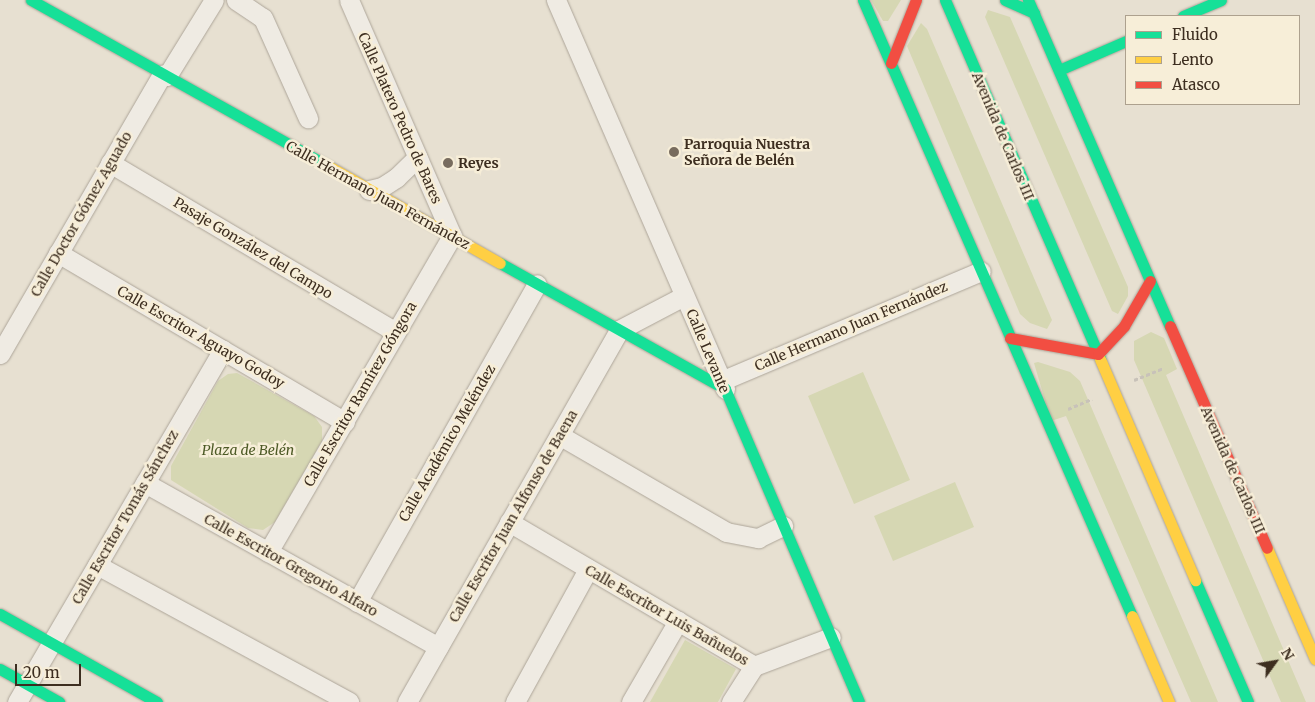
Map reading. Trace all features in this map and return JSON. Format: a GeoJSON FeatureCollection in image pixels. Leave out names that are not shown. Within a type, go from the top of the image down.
{"type":"FeatureCollection","features":[{"type":"Feature","properties":{"kind":"street","name":"Calle Hermano Juan Fernández"},"geometry":{"type":"LineString","coordinates":[[31,0],[618,330],[723,385],[981,271]]}},
{"type":"Feature","properties":{"kind":"street","name":"Calle Doctor Gómez Aguado"},"geometry":{"type":"LineString","coordinates":[[0,354],[110,163],[164,75],[214,0]]}},
{"type":"Feature","properties":{"kind":"street"},"geometry":{"type":"LineString","coordinates":[[236,0],[263,18],[308,118]]}},
{"type":"Feature","properties":{"kind":"street","name":"Calle Platero Pedro de Bares"},"geometry":{"type":"LineString","coordinates":[[348,0],[452,236]]}},
{"type":"Feature","properties":{"kind":"street","name":"Calle Levante"},"geometry":{"type":"LineString","coordinates":[[556,0],[859,702]]}},
{"type":"Feature","properties":{"kind":"street"},"geometry":{"type":"LineString","coordinates":[[863,0],[1169,702]]}},
{"type":"Feature","properties":{"kind":"street"},"geometry":{"type":"LineString","coordinates":[[891,64],[916,0]]}},
{"type":"Feature","properties":{"kind":"street","name":"Avenida de Carlos III"},"geometry":{"type":"LineString","coordinates":[[945,0],[1248,702]]}},
{"type":"Feature","properties":{"kind":"street"},"geometry":{"type":"LineString","coordinates":[[1005,0],[1034,14]]}},
{"type":"Feature","properties":{"kind":"street","name":"Avenida de Carlos III"},"geometry":{"type":"LineString","coordinates":[[1028,0],[1315,658]]}},
{"type":"Feature","properties":{"kind":"street"},"geometry":{"type":"LineString","coordinates":[[1185,15],[1221,0]]}},
{"type":"Feature","properties":{"kind":"street"},"geometry":{"type":"LineString","coordinates":[[1059,70],[1125,41]]}},
{"type":"Feature","properties":{"kind":"street"},"geometry":{"type":"LineString","coordinates":[[369,190],[382,188],[396,178],[418,157]]}},
{"type":"Feature","properties":{"kind":"street","name":"Pasaje González del Campo"},"geometry":{"type":"LineString","coordinates":[[110,163],[396,332]]}},
{"type":"Feature","properties":{"kind":"street","name":"Calle Escritor Ramírez Góngora"},"geometry":{"type":"LineString","coordinates":[[268,552],[452,236]]}},
{"type":"Feature","properties":{"kind":"street","name":"Calle Escritor Aguayo Godoy"},"geometry":{"type":"LineString","coordinates":[[58,253],[345,422]]}},
{"type":"Feature","properties":{"kind":"street"},"geometry":{"type":"LineString","coordinates":[[1010,338],[1098,354],[1124,326],[1150,280]]}},
{"type":"Feature","properties":{"kind":"street","name":"Calle Académico Meléndez"},"geometry":{"type":"LineString","coordinates":[[356,602],[537,284]]}},
{"type":"Feature","properties":{"kind":"street"},"geometry":{"type":"LineString","coordinates":[[618,330],[684,296]]}},
{"type":"Feature","properties":{"kind":"street","name":"Calle Escritor Juan Alfonso de Baena"},"geometry":{"type":"LineString","coordinates":[[407,702],[618,330]]}},
{"type":"Feature","properties":{"kind":"street","name":"Calle Escritor Tomás Sánchez"},"geometry":{"type":"LineString","coordinates":[[17,702],[222,350]]}},
{"type":"Feature","properties":{"kind":"street"},"geometry":{"type":"LineString","coordinates":[[559,435],[726,532],[758,538],[784,526]]}},
{"type":"Feature","properties":{"kind":"street","name":"Calle Escritor Gregorio Alfaro"},"geometry":{"type":"LineString","coordinates":[[145,483],[438,647]]}},
{"type":"Feature","properties":{"kind":"street","name":"Calle Escritor Luis Bañuelos"},"geometry":{"type":"LineString","coordinates":[[509,522],[754,666],[831,637]]}},
{"type":"Feature","properties":{"kind":"street"},"geometry":{"type":"LineString","coordinates":[[97,565],[349,702]]}},
{"type":"Feature","properties":{"kind":"street"},"geometry":{"type":"LineString","coordinates":[[515,702],[588,569]]}},
{"type":"Feature","properties":{"kind":"street"},"geometry":{"type":"LineString","coordinates":[[0,614],[156,702]]}},
{"type":"Feature","properties":{"kind":"street"},"geometry":{"type":"LineString","coordinates":[[630,702],[678,621]]}},
{"type":"Feature","properties":{"kind":"street"},"geometry":{"type":"LineString","coordinates":[[731,702],[754,666]]}},
{"type":"Feature","properties":{"kind":"street"},"geometry":{"type":"LineString","coordinates":[[0,669],[59,702]]}},
{"type":"Feature","properties":{"kind":"green space"},"geometry":{"type":"Polygon","coordinates":[[[871,0],[901,0],[888,21],[883,21],[871,0]]]}},
{"type":"Feature","properties":{"kind":"green space"},"geometry":{"type":"Polygon","coordinates":[[[988,10],[1010,17],[1128,287],[1128,296],[1118,314],[1112,311],[985,17],[988,10]]]}},
{"type":"Feature","properties":{"kind":"green space"},"geometry":{"type":"Polygon","coordinates":[[[921,23],[927,29],[1052,320],[1047,329],[1030,323],[1020,314],[907,46],[921,23]]]}},
{"type":"Feature","properties":{"kind":"green space"},"geometry":{"type":"Polygon","coordinates":[[[1151,332],[1164,338],[1177,369],[1166,375],[1306,702],[1281,702],[1134,360],[1134,341],[1151,332]]]}},
{"type":"Feature","properties":{"kind":"green space"},"geometry":{"type":"Polygon","coordinates":[[[1038,362],[1070,372],[1080,381],[1218,702],[1191,702],[1066,416],[1051,421],[1034,363],[1038,362]]]}},
{"type":"Feature","properties":{"kind":"green space"},"geometry":{"type":"Polygon","coordinates":[[[863,372],[910,480],[854,504],[808,396],[863,372]]]}},
{"type":"Feature","properties":{"kind":"green space","name":"Plaza de Belén"},"geometry":{"type":"Polygon","coordinates":[[[237,373],[314,416],[322,427],[322,441],[275,522],[263,530],[248,528],[171,480],[171,466],[218,381],[228,374],[237,373]]]}},
{"type":"Feature","properties":{"kind":"green space"},"geometry":{"type":"Polygon","coordinates":[[[955,482],[974,527],[893,561],[874,516],[955,482]]]}},
{"type":"Feature","properties":{"kind":"green space"},"geometry":{"type":"Polygon","coordinates":[[[685,640],[736,669],[718,702],[650,702],[685,640]]]}},
{"type":"Feature","properties":{"kind":"traffic: fast"},"geometry":{"type":"LineString","coordinates":[[31,0],[330,167]]}},
{"type":"Feature","properties":{"kind":"traffic: fast"},"geometry":{"type":"LineString","coordinates":[[863,0],[1132,616]]}},
{"type":"Feature","properties":{"kind":"traffic: fast"},"geometry":{"type":"LineString","coordinates":[[945,0],[1100,359]]}},
{"type":"Feature","properties":{"kind":"traffic: fast"},"geometry":{"type":"LineString","coordinates":[[1005,0],[1034,13]]}},
{"type":"Feature","properties":{"kind":"traffic: fast"},"geometry":{"type":"LineString","coordinates":[[1028,0],[1170,326]]}},
{"type":"Feature","properties":{"kind":"traffic: fast"},"geometry":{"type":"LineString","coordinates":[[1185,15],[1221,0]]}},
{"type":"Feature","properties":{"kind":"traffic: fast"},"geometry":{"type":"LineString","coordinates":[[1059,70],[1125,41]]}},
{"type":"Feature","properties":{"kind":"traffic: fast"},"geometry":{"type":"LineString","coordinates":[[500,263],[725,389],[859,702]]}},
{"type":"Feature","properties":{"kind":"traffic: fast"},"geometry":{"type":"LineString","coordinates":[[1195,580],[1248,702]]}},
{"type":"Feature","properties":{"kind":"traffic: fast"},"geometry":{"type":"LineString","coordinates":[[0,614],[157,702]]}},
{"type":"Feature","properties":{"kind":"traffic: fast"},"geometry":{"type":"LineString","coordinates":[[0,669],[59,702]]}},
{"type":"Feature","properties":{"kind":"traffic: slow"},"geometry":{"type":"LineString","coordinates":[[330,167],[500,263]]}},
{"type":"Feature","properties":{"kind":"traffic: slow"},"geometry":{"type":"LineString","coordinates":[[1100,359],[1195,580]]}},
{"type":"Feature","properties":{"kind":"traffic: slow"},"geometry":{"type":"LineString","coordinates":[[1267,548],[1315,659]]}},
{"type":"Feature","properties":{"kind":"traffic: slow"},"geometry":{"type":"LineString","coordinates":[[1132,616],[1169,702]]}},
{"type":"Feature","properties":{"kind":"traffic: jam"},"geometry":{"type":"LineString","coordinates":[[891,63],[916,0]]}},
{"type":"Feature","properties":{"kind":"traffic: jam"},"geometry":{"type":"LineString","coordinates":[[1010,338],[1098,354],[1124,326],[1150,281]]}},
{"type":"Feature","properties":{"kind":"traffic: jam"},"geometry":{"type":"LineString","coordinates":[[1170,326],[1267,548]]}},
{"type":"Feature","properties":{"kind":"place","name":"Parroquia Nuestra Señora de Belén"},"geometry":{"type":"Point","coordinates":[674,152]}},
{"type":"Feature","properties":{"kind":"place","name":"Reyes"},"geometry":{"type":"Point","coordinates":[448,163]}}]}
